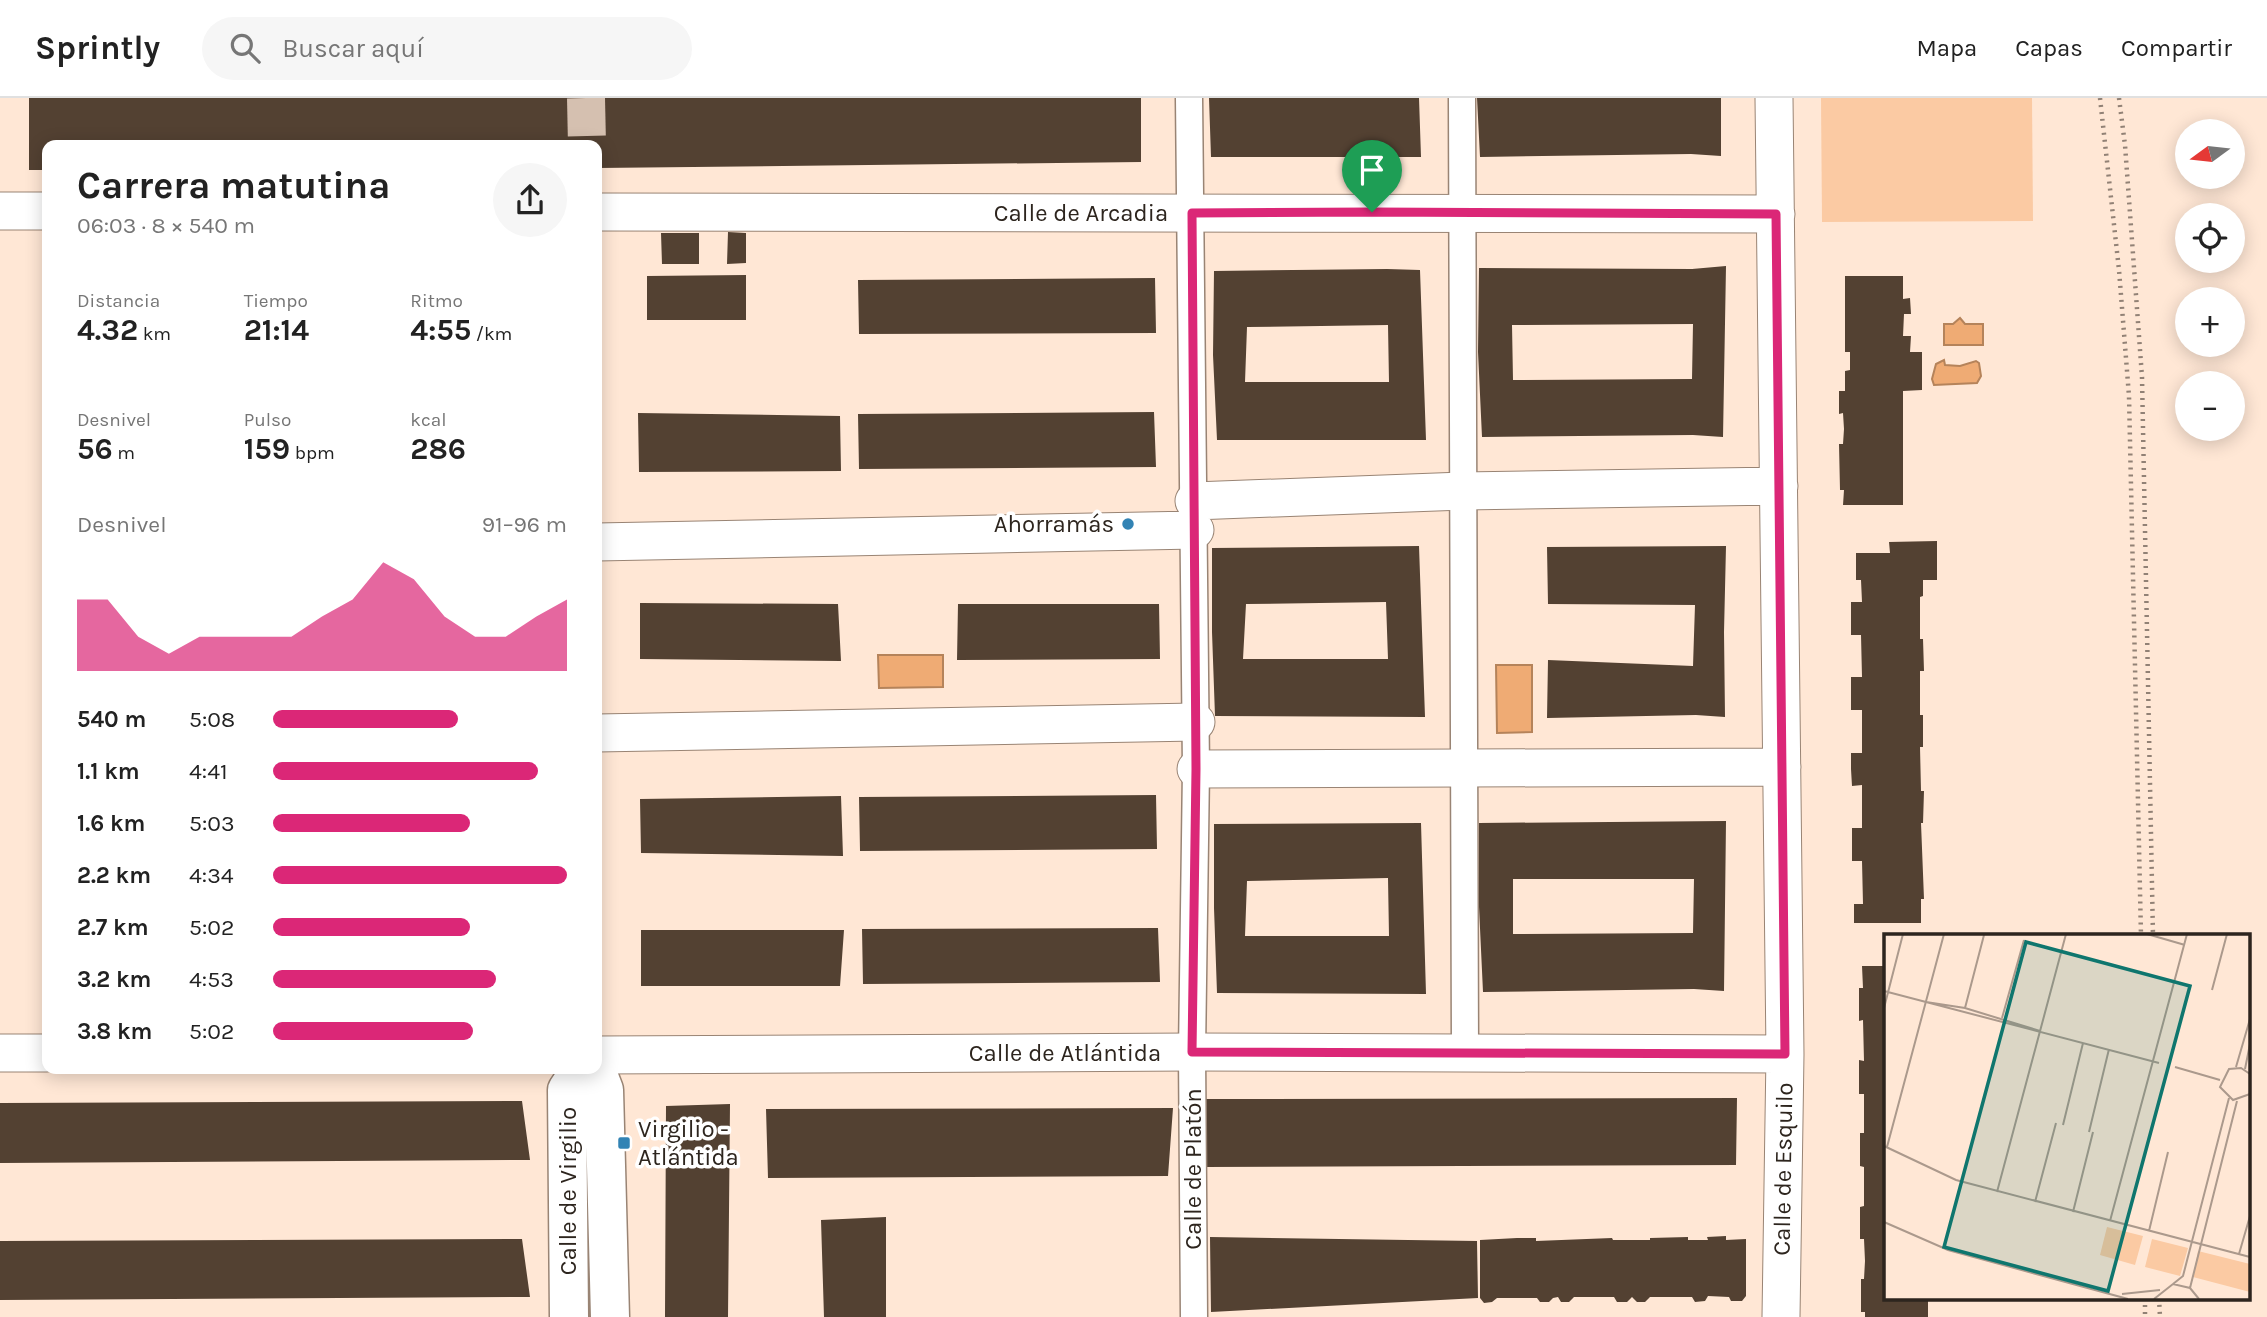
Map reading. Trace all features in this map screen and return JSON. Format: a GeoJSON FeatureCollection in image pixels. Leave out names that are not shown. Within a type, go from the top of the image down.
{"type":"FeatureCollection","features":[{"type":"Feature","properties":{"kind":"street","name":"Calle de Platón"},"geometry":{"type":"LineString","coordinates":[[1189,98],[1196,722],[1192,1052],[1194,1317]]}},
{"type":"Feature","properties":{"kind":"street"},"geometry":{"type":"LineString","coordinates":[[1462,98],[1465,1053]]}},
{"type":"Feature","properties":{"kind":"street","name":"Calle de Esquilo"},"geometry":{"type":"LineString","coordinates":[[1774,98],[1785,1054],[1780,1317]]}},
{"type":"Feature","properties":{"kind":"street"},"geometry":{"type":"LineString","coordinates":[[0,211],[42,211]]}},
{"type":"Feature","properties":{"kind":"street","name":"Calle de Arcadia"},"geometry":{"type":"LineString","coordinates":[[602,212],[1776,214]]}},
{"type":"Feature","properties":{"kind":"street"},"geometry":{"type":"LineString","coordinates":[[602,542],[1194,515],[1463,491],[1779,486]]}},
{"type":"Feature","properties":{"kind":"street"},"geometry":{"type":"LineString","coordinates":[[602,733],[1196,722]]}},
{"type":"Feature","properties":{"kind":"street"},"geometry":{"type":"LineString","coordinates":[[1196,769],[1782,768]]}},
{"type":"Feature","properties":{"kind":"street","name":"Calle de Atlántida"},"geometry":{"type":"LineString","coordinates":[[602,1055],[1192,1052],[1785,1054]]}},
{"type":"Feature","properties":{"kind":"street"},"geometry":{"type":"LineString","coordinates":[[0,1053],[42,1053]]}},
{"type":"Feature","properties":{"kind":"street","name":"Calle de Virgilio"},"geometry":{"type":"LineString","coordinates":[[569,1317],[567,1090],[578,1074]]}},
{"type":"Feature","properties":{"kind":"street","name":"Calle de Virgilio"},"geometry":{"type":"LineString","coordinates":[[598,1074],[604,1090],[610,1317]]}},
{"type":"Feature","properties":{"kind":"path"},"geometry":{"type":"LineString","coordinates":[[2100,98],[2119,270],[2129,396],[2141,934]]}},
{"type":"Feature","properties":{"kind":"path"},"geometry":{"type":"LineString","coordinates":[[2119,98],[2125,145],[2142,377],[2152,934]]}},
{"type":"Feature","properties":{"kind":"shaded area"},"geometry":{"type":"Polygon","coordinates":[[[1821,98],[2032,98],[2033,221],[1822,222],[1821,98]]]}},
{"type":"Feature","properties":{"kind":"shaded area"},"geometry":{"type":"Polygon","coordinates":[[[1960,318],[1965,324],[1983,324],[1983,345],[1944,345],[1944,324],[1953,324],[1960,318]]]}},
{"type":"Feature","properties":{"kind":"shaded area"},"geometry":{"type":"Polygon","coordinates":[[[1944,360],[1945,365],[1960,366],[1976,361],[1979,363],[1981,376],[1977,383],[1934,385],[1932,379],[1936,364],[1944,360]]]}},
{"type":"Feature","properties":{"kind":"shaded area"},"geometry":{"type":"Polygon","coordinates":[[[878,655],[943,655],[943,687],[879,688],[878,655]]]}},
{"type":"Feature","properties":{"kind":"shaded area"},"geometry":{"type":"Polygon","coordinates":[[[1496,665],[1532,665],[1532,732],[1497,733],[1496,665]]]}},
{"type":"Feature","properties":{"kind":"building"},"geometry":{"type":"Polygon","coordinates":[[[29,98],[1141,98],[1141,162],[602,168],[602,140],[42,140],[42,170],[29,170],[29,98]]]}},
{"type":"Feature","properties":{"kind":"building"},"geometry":{"type":"Polygon","coordinates":[[[1209,98],[1419,98],[1421,157],[1211,157],[1209,98]]]}},
{"type":"Feature","properties":{"kind":"building"},"geometry":{"type":"Polygon","coordinates":[[[1477,98],[1721,98],[1721,156],[1691,154],[1480,157],[1477,98]]]}},
{"type":"Feature","properties":{"kind":"building"},"geometry":{"type":"Polygon","coordinates":[[[728,232],[746,233],[746,263],[727,264],[728,232]]]}},
{"type":"Feature","properties":{"kind":"building"},"geometry":{"type":"Polygon","coordinates":[[[661,233],[699,233],[699,264],[662,264],[661,233]]]}},
{"type":"Feature","properties":{"kind":"building"},"geometry":{"type":"Polygon","coordinates":[[[1726,266],[1723,437],[1482,437],[1478,352],[1479,268],[1692,269],[1726,266]],[[1693,324],[1512,325],[1513,380],[1692,379],[1693,324]]]}},
{"type":"Feature","properties":{"kind":"building"},"geometry":{"type":"Polygon","coordinates":[[[1420,270],[1426,440],[1217,440],[1213,355],[1214,271],[1420,270]],[[1388,325],[1247,327],[1245,382],[1389,382],[1388,325]]]}},
{"type":"Feature","properties":{"kind":"building"},"geometry":{"type":"Polygon","coordinates":[[[746,275],[746,320],[647,320],[647,276],[746,275]]]}},
{"type":"Feature","properties":{"kind":"building"},"geometry":{"type":"Polygon","coordinates":[[[1845,276],[1903,276],[1903,299],[1910,298],[1911,314],[1904,314],[1903,336],[1911,336],[1910,352],[1922,352],[1922,390],[1903,391],[1903,505],[1843,505],[1839,444],[1843,444],[1844,429],[1843,413],[1839,414],[1839,391],[1845,391],[1845,371],[1850,370],[1850,352],[1845,352],[1845,276]]]}},
{"type":"Feature","properties":{"kind":"building"},"geometry":{"type":"Polygon","coordinates":[[[1155,278],[1156,333],[859,334],[858,280],[1155,278]]]}},
{"type":"Feature","properties":{"kind":"building"},"geometry":{"type":"Polygon","coordinates":[[[1154,412],[1156,467],[859,469],[858,414],[1154,412]]]}},
{"type":"Feature","properties":{"kind":"building"},"geometry":{"type":"Polygon","coordinates":[[[638,413],[840,416],[841,471],[639,472],[638,413]]]}},
{"type":"Feature","properties":{"kind":"building"},"geometry":{"type":"Polygon","coordinates":[[[1937,541],[1937,580],[1923,580],[1923,596],[1920,597],[1920,639],[1923,639],[1924,671],[1920,671],[1920,715],[1923,715],[1923,747],[1920,747],[1921,791],[1924,791],[1921,823],[1924,899],[1921,899],[1921,923],[1854,923],[1854,904],[1863,904],[1862,861],[1852,861],[1852,828],[1862,828],[1862,785],[1852,786],[1851,769],[1851,753],[1862,753],[1862,710],[1851,710],[1851,677],[1862,677],[1861,635],[1851,635],[1851,602],[1862,602],[1861,580],[1856,580],[1856,553],[1890,553],[1889,542],[1937,541]]]}},
{"type":"Feature","properties":{"kind":"building"},"geometry":{"type":"Polygon","coordinates":[[[1419,546],[1425,717],[1215,716],[1212,548],[1419,546]],[[1386,602],[1246,604],[1243,659],[1388,659],[1386,602]]]}},
{"type":"Feature","properties":{"kind":"building"},"geometry":{"type":"Polygon","coordinates":[[[1726,546],[1725,717],[1696,715],[1547,718],[1548,660],[1693,666],[1695,605],[1548,604],[1547,547],[1726,546]]]}},
{"type":"Feature","properties":{"kind":"building"},"geometry":{"type":"Polygon","coordinates":[[[640,603],[838,604],[841,661],[640,659],[640,603]]]}},
{"type":"Feature","properties":{"kind":"building"},"geometry":{"type":"Polygon","coordinates":[[[958,604],[1159,604],[1160,659],[957,660],[958,604]]]}},
{"type":"Feature","properties":{"kind":"building"},"geometry":{"type":"Polygon","coordinates":[[[1156,795],[1157,849],[860,851],[859,797],[1156,795]]]}},
{"type":"Feature","properties":{"kind":"building"},"geometry":{"type":"Polygon","coordinates":[[[841,796],[843,856],[641,853],[640,799],[841,796]]]}},
{"type":"Feature","properties":{"kind":"building"},"geometry":{"type":"Polygon","coordinates":[[[1726,821],[1724,991],[1694,989],[1483,992],[1479,823],[1726,821]],[[1513,879],[1513,934],[1693,933],[1694,879],[1513,879]]]}},
{"type":"Feature","properties":{"kind":"building"},"geometry":{"type":"Polygon","coordinates":[[[1421,823],[1426,994],[1217,993],[1214,824],[1421,823]],[[1388,878],[1247,881],[1245,936],[1389,936],[1388,878]]]}},
{"type":"Feature","properties":{"kind":"building"},"geometry":{"type":"Polygon","coordinates":[[[1158,928],[1160,982],[863,984],[862,929],[1158,928]]]}},
{"type":"Feature","properties":{"kind":"building"},"geometry":{"type":"Polygon","coordinates":[[[641,930],[844,930],[840,986],[641,986],[641,930]]]}},
{"type":"Feature","properties":{"kind":"building"},"geometry":{"type":"Polygon","coordinates":[[[1862,966],[1884,966],[1884,1300],[1928,1300],[1928,1317],[1865,1317],[1865,1312],[1861,1312],[1861,1279],[1864,1279],[1865,1261],[1864,1239],[1860,1239],[1860,1207],[1864,1206],[1864,1167],[1860,1166],[1860,1133],[1864,1133],[1864,1094],[1859,1094],[1859,1060],[1864,1061],[1863,1020],[1859,1021],[1859,988],[1863,988],[1862,966]]]}},
{"type":"Feature","properties":{"kind":"building"},"geometry":{"type":"Polygon","coordinates":[[[1737,1098],[1736,1165],[1204,1167],[1206,1099],[1737,1098]]]}},
{"type":"Feature","properties":{"kind":"building"},"geometry":{"type":"Polygon","coordinates":[[[522,1101],[530,1160],[0,1163],[0,1103],[522,1101]]]}},
{"type":"Feature","properties":{"kind":"building"},"geometry":{"type":"Polygon","coordinates":[[[730,1104],[728,1317],[665,1317],[666,1106],[730,1104]]]}},
{"type":"Feature","properties":{"kind":"building"},"geometry":{"type":"Polygon","coordinates":[[[1173,1108],[1168,1176],[768,1178],[766,1109],[1173,1108]]]}},
{"type":"Feature","properties":{"kind":"building"},"geometry":{"type":"Polygon","coordinates":[[[886,1217],[886,1317],[824,1317],[821,1220],[886,1217]]]}},
{"type":"Feature","properties":{"kind":"building"},"geometry":{"type":"Polygon","coordinates":[[[1726,1236],[1726,1240],[1746,1239],[1746,1296],[1742,1301],[1708,1296],[1705,1301],[1695,1302],[1692,1297],[1650,1297],[1645,1302],[1637,1302],[1632,1297],[1627,1302],[1617,1302],[1614,1297],[1574,1297],[1569,1302],[1561,1302],[1558,1297],[1549,1302],[1540,1302],[1537,1298],[1497,1298],[1484,1303],[1480,1298],[1480,1240],[1650,1240],[1688,1237],[1688,1240],[1708,1240],[1707,1237],[1726,1236]]]}},
{"type":"Feature","properties":{"kind":"building"},"geometry":{"type":"Polygon","coordinates":[[[1210,1237],[1477,1241],[1478,1298],[1211,1312],[1210,1237]]]}},
{"type":"Feature","properties":{"kind":"building"},"geometry":{"type":"Polygon","coordinates":[[[522,1239],[530,1297],[0,1300],[0,1241],[522,1239]]]}},
{"type":"Feature","properties":{"kind":"tunnel"},"geometry":{"type":"LineString","coordinates":[[586,98],[587,140]]}},
{"type":"Feature","properties":{"kind":"place","name":"Ahorramás"},"geometry":{"type":"Point","coordinates":[1128,524]}},
{"type":"Feature","properties":{"kind":"place","name":"Virgilio - Atlántida"},"geometry":{"type":"Point","coordinates":[624,1143]}},
{"type":"Feature","properties":{"kind":"route"},"geometry":{"type":"LineString","coordinates":[[1372,212],[1776,214],[1785,1054],[1192,1052],[1196,769],[1192,213],[1372,212]]}}]}
